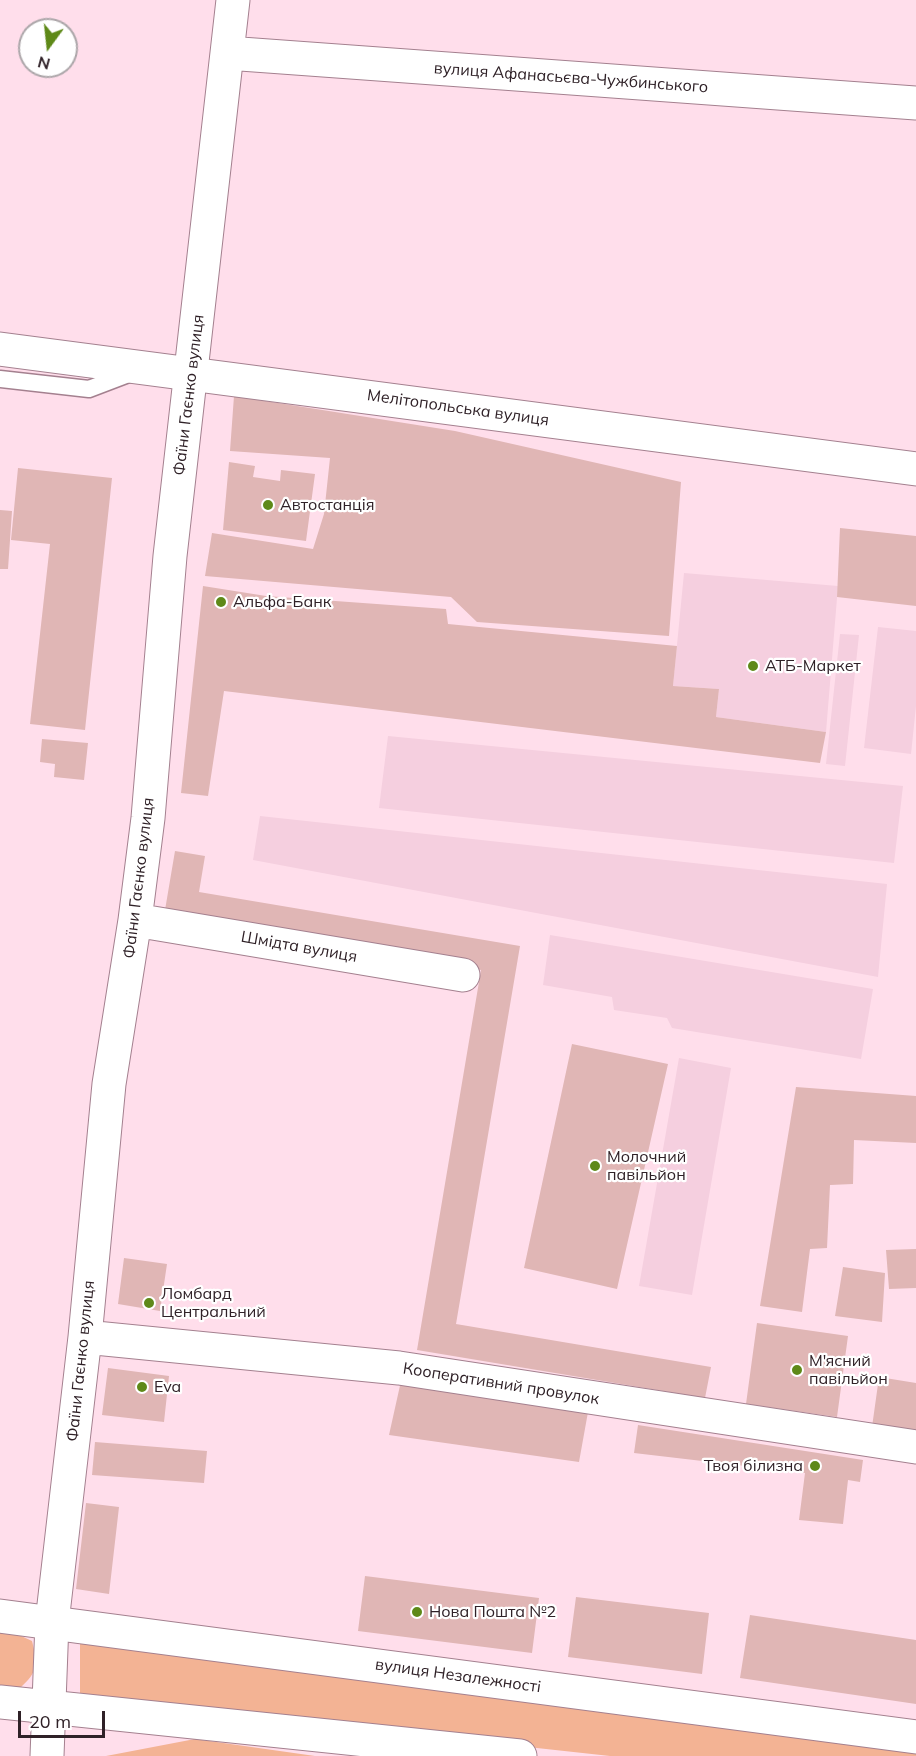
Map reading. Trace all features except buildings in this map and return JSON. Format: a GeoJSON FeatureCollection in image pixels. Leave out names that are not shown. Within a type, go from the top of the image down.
{"type":"FeatureCollection","features":[{"type":"Feature","properties":{"kind":"street","name":"Фаїни Гаєнко вулиця"},"geometry":{"type":"LineString","coordinates":[[47,1756],[51,1708],[52,1622],[85,1337],[109,1084],[135,920],[148,818],[170,556],[233,0]]}},
{"type":"Feature","properties":{"kind":"street","name":"вулиця Афанасьєва-Чужбинського"},"geometry":{"type":"LineString","coordinates":[[227,53],[916,103]]}},
{"type":"Feature","properties":{"kind":"street","name":"Мелітопольська вулиця"},"geometry":{"type":"LineString","coordinates":[[0,350],[192,373],[916,469]]}},
{"type":"Feature","properties":{"kind":"street","name":"Шмідта вулиця"},"geometry":{"type":"LineString","coordinates":[[135,920],[463,975]]}},
{"type":"Feature","properties":{"kind":"street","name":"Кооперативний провулок"},"geometry":{"type":"LineString","coordinates":[[85,1337],[399,1368],[916,1447]]}},
{"type":"Feature","properties":{"kind":"street","name":"вулиця Незалежності"},"geometry":{"type":"LineString","coordinates":[[0,1616],[916,1737]]}},
{"type":"Feature","properties":{"kind":"street"},"geometry":{"type":"LineString","coordinates":[[0,1702],[520,1756]]}},
{"type":"Feature","properties":{"kind":"lane"},"geometry":{"type":"LineString","coordinates":[[0,379],[89,389],[145,367]]}},
{"type":"Feature","properties":{"kind":"shaded area","name":"АТБ-Маркет"},"geometry":{"type":"Polygon","coordinates":[[[684,573],[838,586],[826,732],[716,717],[719,689],[673,686],[684,573]]]}},
{"type":"Feature","properties":{"kind":"shaded area"},"geometry":{"type":"Polygon","coordinates":[[[878,627],[916,631],[916,706],[911,754],[864,748],[878,627]]]}},
{"type":"Feature","properties":{"kind":"shaded area"},"geometry":{"type":"Polygon","coordinates":[[[840,634],[859,635],[845,766],[826,764],[840,634]]]}},
{"type":"Feature","properties":{"kind":"shaded area"},"geometry":{"type":"Polygon","coordinates":[[[388,736],[903,786],[894,863],[379,808],[388,736]]]}},
{"type":"Feature","properties":{"kind":"shaded area"},"geometry":{"type":"Polygon","coordinates":[[[260,816],[887,884],[878,977],[253,860],[260,816]]]}},
{"type":"Feature","properties":{"kind":"shaded area"},"geometry":{"type":"Polygon","coordinates":[[[550,935],[873,989],[861,1059],[672,1028],[667,1018],[614,1010],[612,997],[543,985],[550,935]]]}},
{"type":"Feature","properties":{"kind":"shaded area"},"geometry":{"type":"Polygon","coordinates":[[[679,1058],[731,1068],[692,1295],[639,1286],[679,1058]]]}},
{"type":"Feature","properties":{"kind":"shaded area"},"geometry":{"type":"Polygon","coordinates":[[[0,1631],[17,1634],[32,1641],[35,1667],[20,1688],[0,1686],[0,1631]]]}},
{"type":"Feature","properties":{"kind":"shaded area"},"geometry":{"type":"Polygon","coordinates":[[[80,1641],[916,1745],[916,1756],[610,1756],[80,1698],[80,1641]]]}},
{"type":"Feature","properties":{"kind":"shaded area"},"geometry":{"type":"Polygon","coordinates":[[[195,1739],[315,1756],[106,1756],[195,1739]]]}},
{"type":"Feature","properties":{"kind":"place","name":"Автостанція"},"geometry":{"type":"Point","coordinates":[268,505]}},
{"type":"Feature","properties":{"kind":"place","name":"Альфа-Банк"},"geometry":{"type":"Point","coordinates":[221,602]}},
{"type":"Feature","properties":{"kind":"place","name":"АТБ-Маркет"},"geometry":{"type":"Point","coordinates":[753,666]}},
{"type":"Feature","properties":{"kind":"place","name":"Молочний павільйон"},"geometry":{"type":"Point","coordinates":[595,1166]}},
{"type":"Feature","properties":{"kind":"place","name":"Ломбард Центральний"},"geometry":{"type":"Point","coordinates":[149,1303]}},
{"type":"Feature","properties":{"kind":"place","name":"М'ясний павільйон"},"geometry":{"type":"Point","coordinates":[797,1370]}},
{"type":"Feature","properties":{"kind":"place","name":"Eva"},"geometry":{"type":"Point","coordinates":[142,1387]}},
{"type":"Feature","properties":{"kind":"place","name":"Твоя білизна"},"geometry":{"type":"Point","coordinates":[815,1466]}},
{"type":"Feature","properties":{"kind":"place","name":"Нова Пошта №2"},"geometry":{"type":"Point","coordinates":[417,1612]}}]}
